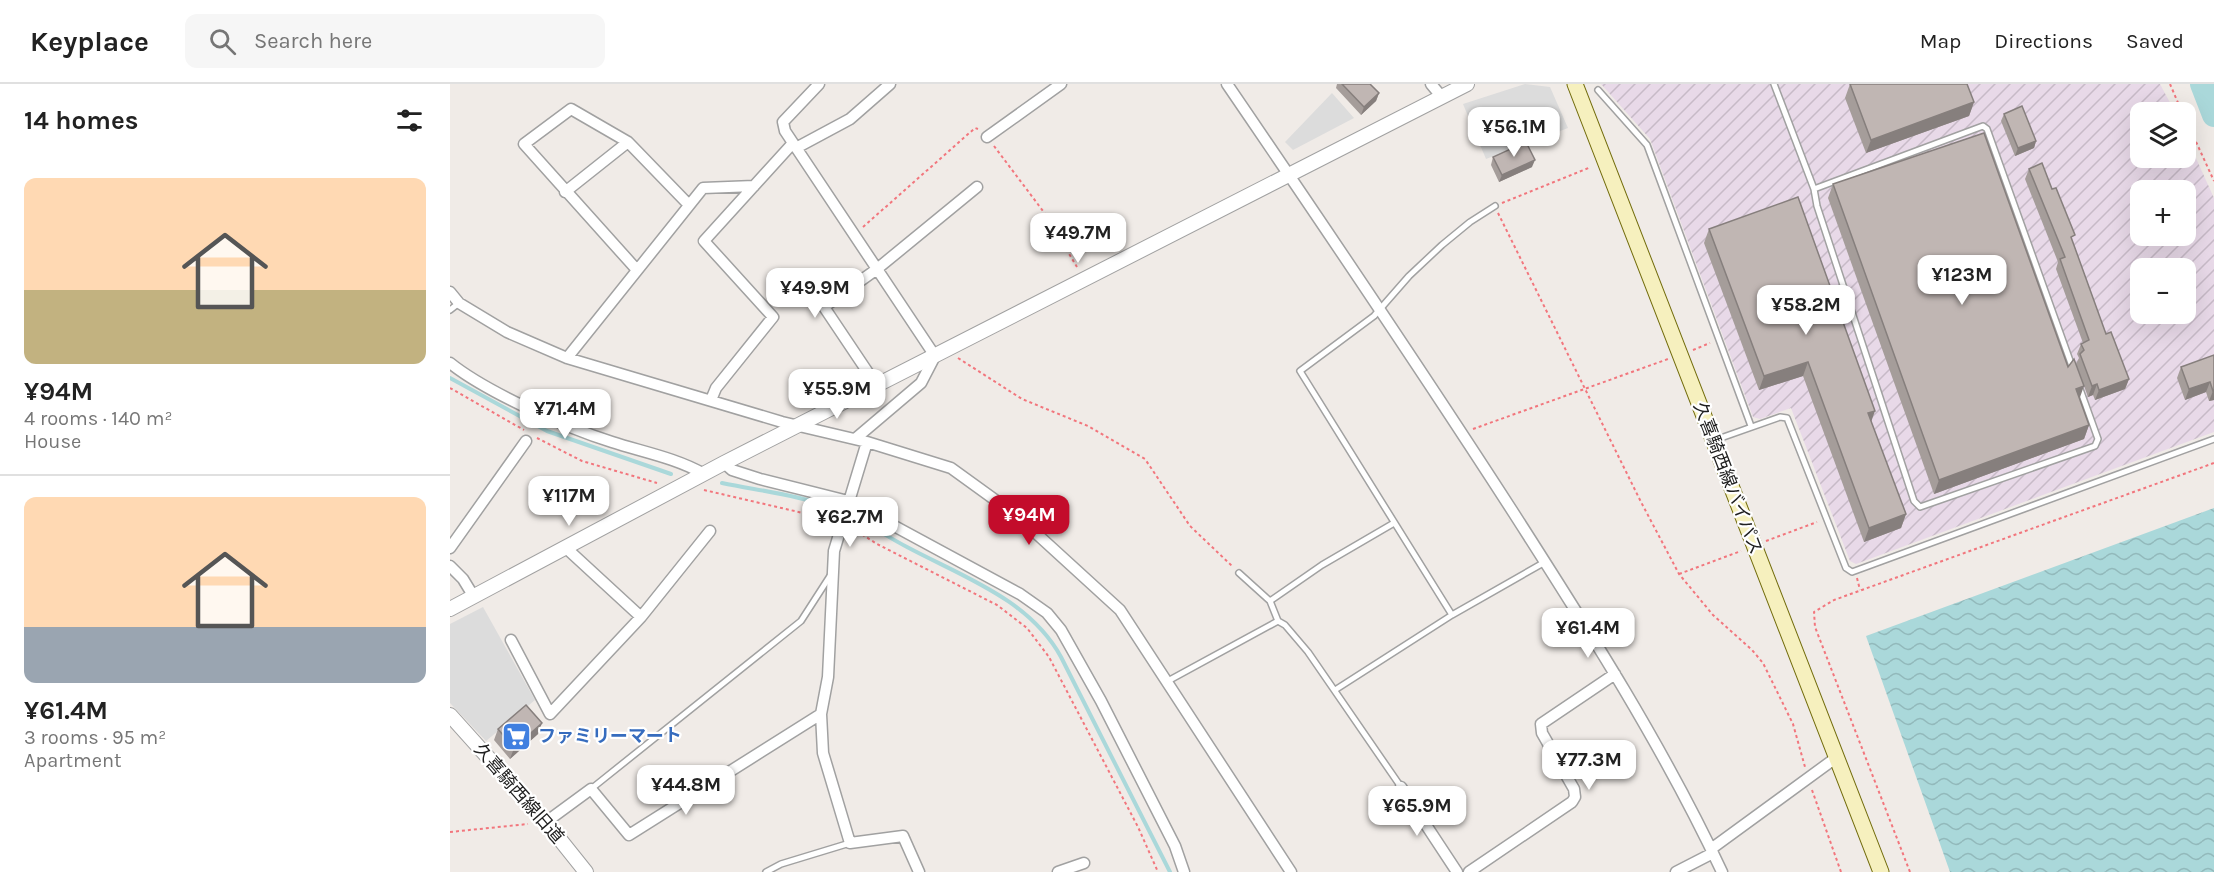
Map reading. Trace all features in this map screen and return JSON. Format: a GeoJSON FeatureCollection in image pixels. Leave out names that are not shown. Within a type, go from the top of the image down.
{"type":"FeatureCollection","features":[{"type":"Feature","properties":{"kind":"main road","name":"久喜騎西線バイパス"},"geometry":{"type":"LineString","coordinates":[[1575,84],[1881,872]]}},
{"type":"Feature","properties":{"kind":"street"},"geometry":{"type":"LineString","coordinates":[[819,84],[783,122],[785,131],[877,269],[940,353]]}},
{"type":"Feature","properties":{"kind":"street"},"geometry":{"type":"LineString","coordinates":[[711,400],[716,388],[773,317],[704,242],[754,186],[795,146],[850,119],[890,84]]}},
{"type":"Feature","properties":{"kind":"street"},"geometry":{"type":"LineString","coordinates":[[987,137],[1061,84]]}},
{"type":"Feature","properties":{"kind":"street"},"geometry":{"type":"LineString","coordinates":[[1227,84],[1380,310],[1545,562],[1615,674],[1677,781],[1722,872]]}},
{"type":"Feature","properties":{"kind":"street"},"geometry":{"type":"LineString","coordinates":[[1431,84],[1440,96]]}},
{"type":"Feature","properties":{"kind":"street"},"geometry":{"type":"LineString","coordinates":[[450,609],[565,547],[702,481],[724,464],[1467,84]]}},
{"type":"Feature","properties":{"kind":"street"},"geometry":{"type":"LineString","coordinates":[[637,270],[524,144],[571,109],[628,142],[689,205]]}},
{"type":"Feature","properties":{"kind":"street"},"geometry":{"type":"LineString","coordinates":[[565,192],[628,142]]}},
{"type":"Feature","properties":{"kind":"street"},"geometry":{"type":"LineString","coordinates":[[567,358],[703,188],[754,186]]}},
{"type":"Feature","properties":{"kind":"street"},"geometry":{"type":"LineString","coordinates":[[877,386],[824,307],[877,269],[977,187]]}},
{"type":"Feature","properties":{"kind":"street"},"geometry":{"type":"LineString","coordinates":[[450,292],[454,307],[567,358],[800,426],[867,442],[951,468],[1016,515],[1120,610],[1291,872]]}},
{"type":"Feature","properties":{"kind":"street"},"geometry":{"type":"LineString","coordinates":[[855,439],[921,383],[940,353]]}},
{"type":"Feature","properties":{"kind":"street"},"geometry":{"type":"LineString","coordinates":[[450,363],[501,393],[583,433],[683,463],[702,481]]}},
{"type":"Feature","properties":{"kind":"street"},"geometry":{"type":"LineString","coordinates":[[450,548],[526,441]]}},
{"type":"Feature","properties":{"kind":"street"},"geometry":{"type":"LineString","coordinates":[[867,442],[834,551],[828,677],[821,714],[823,753],[850,843],[903,836],[919,872]]}},
{"type":"Feature","properties":{"kind":"street"},"geometry":{"type":"LineString","coordinates":[[724,464],[732,470],[760,480],[848,501],[1020,594],[1047,613],[1061,630],[1101,701],[1175,846],[1184,872]]}},
{"type":"Feature","properties":{"kind":"street"},"geometry":{"type":"LineString","coordinates":[[511,640],[550,714],[641,617],[710,531]]}},
{"type":"Feature","properties":{"kind":"street"},"geometry":{"type":"LineString","coordinates":[[565,547],[641,617]]}},
{"type":"Feature","properties":{"kind":"street"},"geometry":{"type":"LineString","coordinates":[[450,566],[463,579],[474,597]]}},
{"type":"Feature","properties":{"kind":"street"},"geometry":{"type":"LineString","coordinates":[[1469,872],[1572,802],[1575,797],[1574,789],[1542,733],[1541,724],[1615,674]]}},
{"type":"Feature","properties":{"kind":"street"},"geometry":{"type":"LineString","coordinates":[[546,822],[591,789],[629,836],[821,714]]}},
{"type":"Feature","properties":{"kind":"street","name":"久喜騎西線旧道"},"geometry":{"type":"LineString","coordinates":[[450,715],[546,822],[586,872]]}},
{"type":"Feature","properties":{"kind":"street"},"geometry":{"type":"LineString","coordinates":[[1676,872],[1712,851],[1837,757]]}},
{"type":"Feature","properties":{"kind":"street"},"geometry":{"type":"LineString","coordinates":[[1401,787],[1457,872]]}},
{"type":"Feature","properties":{"kind":"street"},"geometry":{"type":"LineString","coordinates":[[1058,872],[1084,863]]}},
{"type":"Feature","properties":{"kind":"lane"},"geometry":{"type":"LineString","coordinates":[[1774,84],[1814,189],[1817,206],[1914,501],[1920,507],[2095,446],[2098,439],[2078,384]]}},
{"type":"Feature","properties":{"kind":"lane"},"geometry":{"type":"LineString","coordinates":[[1598,90],[1647,145],[1751,426]]}},
{"type":"Feature","properties":{"kind":"lane"},"geometry":{"type":"LineString","coordinates":[[1814,189],[1983,126],[1987,129],[2074,373]]}},
{"type":"Feature","properties":{"kind":"lane"},"geometry":{"type":"LineString","coordinates":[[1452,615],[1300,371],[1380,310],[1409,276],[1442,245],[1470,222],[1496,206]]}},
{"type":"Feature","properties":{"kind":"lane"},"geometry":{"type":"LineString","coordinates":[[1714,441],[1751,426],[1780,417],[1788,418],[1846,568],[1852,572],[2214,439]]}},
{"type":"Feature","properties":{"kind":"lane"},"geometry":{"type":"LineString","coordinates":[[1270,601],[1322,565],[1394,523]]}},
{"type":"Feature","properties":{"kind":"lane"},"geometry":{"type":"LineString","coordinates":[[1335,690],[1452,615],[1545,562]]}},
{"type":"Feature","properties":{"kind":"lane"},"geometry":{"type":"LineString","coordinates":[[591,789],[801,621],[832,573]]}},
{"type":"Feature","properties":{"kind":"lane"},"geometry":{"type":"LineString","coordinates":[[1239,573],[1270,601],[1278,621],[1285,625],[1308,652],[1401,787]]}},
{"type":"Feature","properties":{"kind":"lane"},"geometry":{"type":"LineString","coordinates":[[1165,682],[1278,621]]}},
{"type":"Feature","properties":{"kind":"lane"},"geometry":{"type":"LineString","coordinates":[[766,872],[782,864],[850,843]]}},
{"type":"Feature","properties":{"kind":"path"},"geometry":{"type":"LineString","coordinates":[[2170,84],[2178,102]]}},
{"type":"Feature","properties":{"kind":"path"},"geometry":{"type":"LineString","coordinates":[[2196,142],[2214,181]]}},
{"type":"Feature","properties":{"kind":"path"},"geometry":{"type":"LineString","coordinates":[[1605,161],[1496,206],[1584,388],[1679,574],[1707,608],[1762,663],[1793,724],[1831,849],[1841,872]]}},
{"type":"Feature","properties":{"kind":"path"},"geometry":{"type":"LineString","coordinates":[[1462,434],[1719,340]]}},
{"type":"Feature","properties":{"kind":"path"},"geometry":{"type":"LineString","coordinates":[[940,353],[1022,399],[1088,426],[1145,459],[1190,526],[1239,573]]}},
{"type":"Feature","properties":{"kind":"path"},"geometry":{"type":"LineString","coordinates":[[450,388],[547,444],[582,461],[658,483],[663,487]]}},
{"type":"Feature","properties":{"kind":"path"},"geometry":{"type":"LineString","coordinates":[[1910,872],[1815,627],[1814,612],[1834,600],[2214,463]]}},
{"type":"Feature","properties":{"kind":"path"},"geometry":{"type":"LineString","coordinates":[[702,481],[710,492],[829,519]]}},
{"type":"Feature","properties":{"kind":"path"},"geometry":{"type":"LineString","coordinates":[[853,528],[876,544],[996,605],[1027,628],[1049,657],[1138,827],[1158,872]]}},
{"type":"Feature","properties":{"kind":"path"},"geometry":{"type":"LineString","coordinates":[[450,832],[546,822]]}},
{"type":"Feature","properties":{"kind":"shaded area"},"geometry":{"type":"Polygon","coordinates":[[[1525,84],[1550,87],[1568,128],[1486,159],[1463,104],[1525,84]]]}},
{"type":"Feature","properties":{"kind":"shaded area"},"geometry":{"type":"Polygon","coordinates":[[[1601,84],[2160,84],[2170,102],[2130,102],[2130,168],[2196,168],[2196,158],[2214,198],[2214,432],[1856,564],[1850,561],[1791,408],[1760,419],[1753,417],[1650,139],[1601,84]]]}},
{"type":"Feature","properties":{"kind":"shaded area"},"geometry":{"type":"Polygon","coordinates":[[[1332,93],[1354,118],[1293,150],[1285,142],[1332,93]]]}},
{"type":"Feature","properties":{"kind":"shaded area"},"geometry":{"type":"Polygon","coordinates":[[[483,607],[535,700],[486,741],[450,703],[450,624],[483,607]]]}},
{"type":"Feature","properties":{"kind":"water"},"geometry":{"type":"Polygon","coordinates":[[[2214,508],[2214,872],[1950,872],[1866,636],[2214,508]]]}},
{"type":"Feature","properties":{"kind":"building"},"geometry":{"type":"Polygon","coordinates":[[[1342,84],[1370,84],[1379,93],[1364,107],[1342,84]]]}},
{"type":"Feature","properties":{"kind":"building"},"geometry":{"type":"Polygon","coordinates":[[[1850,84],[1967,84],[1974,102],[1871,140],[1850,84]]]}},
{"type":"Feature","properties":{"kind":"building"},"geometry":{"type":"Polygon","coordinates":[[[2022,106],[2036,141],[2018,148],[2004,114],[2022,106]]]}},
{"type":"Feature","properties":{"kind":"building"},"geometry":{"type":"Polygon","coordinates":[[[1984,133],[2068,367],[2074,359],[2084,386],[2076,389],[2089,425],[1939,480],[1833,184],[1984,133]]]}},
{"type":"Feature","properties":{"kind":"building"},"geometry":{"type":"Polygon","coordinates":[[[1526,142],[1535,160],[1502,175],[1493,157],[1526,142]]]}},
{"type":"Feature","properties":{"kind":"building"},"geometry":{"type":"Polygon","coordinates":[[[2042,163],[2052,189],[2056,188],[2075,235],[2071,237],[2106,334],[2111,332],[2129,379],[2099,390],[2097,384],[2092,386],[2080,354],[2084,350],[2081,344],[2089,340],[2060,259],[2065,257],[2029,169],[2042,163]]]}},
{"type":"Feature","properties":{"kind":"building"},"geometry":{"type":"Polygon","coordinates":[[[1798,197],[1875,411],[1868,413],[1906,514],[1869,528],[1808,362],[1764,376],[1709,229],[1798,197]]]}},
{"type":"Feature","properties":{"kind":"building"},"geometry":{"type":"Polygon","coordinates":[[[2214,355],[2214,390],[2210,382],[2189,389],[2181,367],[2214,355]]]}},
{"type":"Feature","properties":{"kind":"building"},"geometry":{"type":"Polygon","coordinates":[[[526,705],[542,723],[514,748],[498,729],[526,705]]]}},
{"type":"Feature","properties":{"kind":"waterway"},"geometry":{"type":"LineString","coordinates":[[2202,84],[2214,115]]}},
{"type":"Feature","properties":{"kind":"waterway"},"geometry":{"type":"LineString","coordinates":[[450,378],[547,431],[671,474]]}},
{"type":"Feature","properties":{"kind":"waterway"},"geometry":{"type":"LineString","coordinates":[[722,483],[800,498],[847,513],[993,592],[1031,620],[1061,657],[1170,872]]}},
{"type":"Feature","properties":{"kind":"place","name":"ファミリーマート"},"geometry":{"type":"Point","coordinates":[517,736]}}]}
